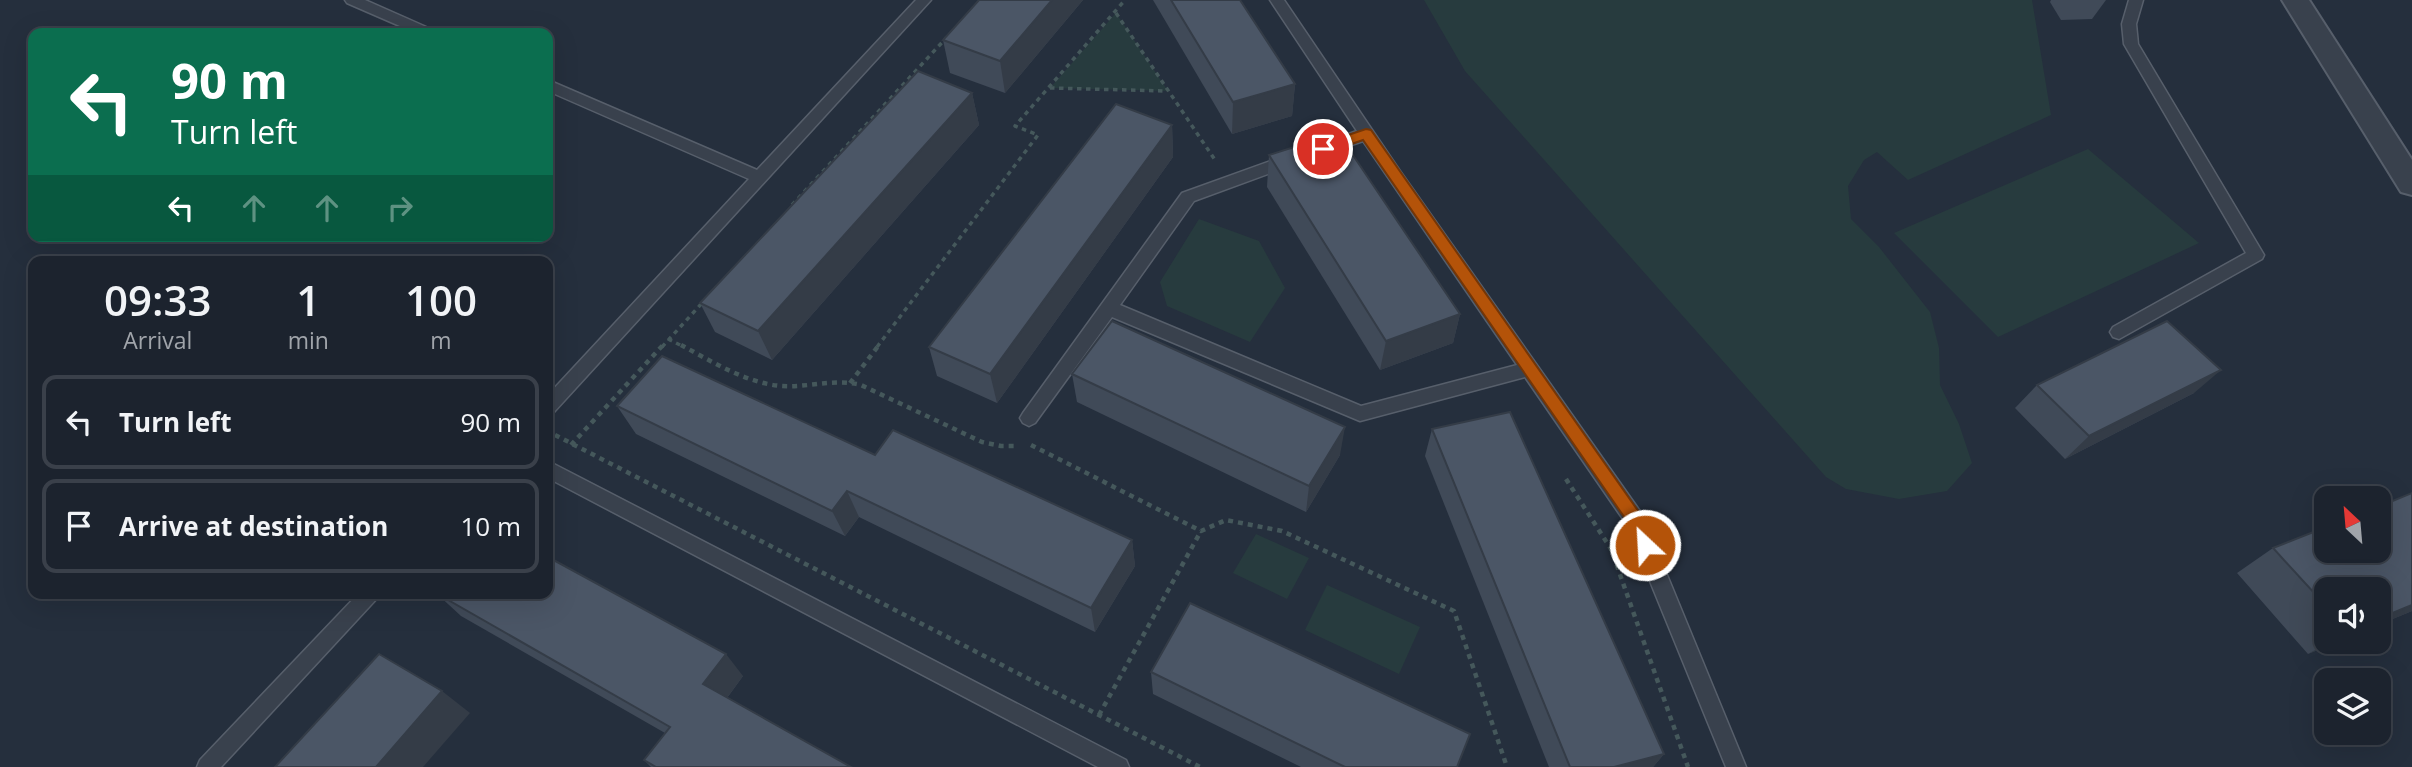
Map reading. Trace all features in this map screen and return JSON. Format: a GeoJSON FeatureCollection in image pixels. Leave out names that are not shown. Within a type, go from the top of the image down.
{"type":"FeatureCollection","features":[{"type":"Feature","properties":{"kind":"street"},"geometry":{"type":"LineString","coordinates":[[2295,0],[2412,184]]}},
{"type":"Feature","properties":{"kind":"lane"},"geometry":{"type":"LineString","coordinates":[[352,0],[416,28]]}},
{"type":"Feature","properties":{"kind":"lane"},"geometry":{"type":"LineString","coordinates":[[553,402],[924,0]]}},
{"type":"Feature","properties":{"kind":"lane"},"geometry":{"type":"LineString","coordinates":[[1277,0],[1366,134],[1635,520],[1736,767]]}},
{"type":"Feature","properties":{"kind":"lane"},"geometry":{"type":"LineString","coordinates":[[2119,332],[2256,255],[2131,44],[2129,24],[2136,0]]}},
{"type":"Feature","properties":{"kind":"lane"},"geometry":{"type":"LineString","coordinates":[[553,87],[758,177]]}},
{"type":"Feature","properties":{"kind":"lane"},"geometry":{"type":"LineString","coordinates":[[1030,418],[1188,197],[1229,180],[1366,134]]}},
{"type":"Feature","properties":{"kind":"lane"},"geometry":{"type":"LineString","coordinates":[[1109,308],[1360,414],[1530,369]]}},
{"type":"Feature","properties":{"kind":"lane"},"geometry":{"type":"LineString","coordinates":[[553,472],[1119,767]]}},
{"type":"Feature","properties":{"kind":"lane"},"geometry":{"type":"LineString","coordinates":[[207,767],[366,599]]}},
{"type":"Feature","properties":{"kind":"path"},"geometry":{"type":"LineString","coordinates":[[850,383],[1038,135],[1014,126],[1125,0]]}},
{"type":"Feature","properties":{"kind":"path"},"geometry":{"type":"LineString","coordinates":[[1116,13],[1229,180]]}},
{"type":"Feature","properties":{"kind":"path"},"geometry":{"type":"LineString","coordinates":[[791,206],[952,31]]}},
{"type":"Feature","properties":{"kind":"path"},"geometry":{"type":"LineString","coordinates":[[1050,88],[1168,91]]}},
{"type":"Feature","properties":{"kind":"path"},"geometry":{"type":"LineString","coordinates":[[553,464],[706,298]]}},
{"type":"Feature","properties":{"kind":"path"},"geometry":{"type":"LineString","coordinates":[[668,339],[748,376],[781,386],[826,379],[862,385],[964,434],[1005,449],[1028,443],[1201,531]]}},
{"type":"Feature","properties":{"kind":"path"},"geometry":{"type":"LineString","coordinates":[[1028,443],[1038,424],[1030,418]]}},
{"type":"Feature","properties":{"kind":"path"},"geometry":{"type":"LineString","coordinates":[[553,434],[1200,767]]}},
{"type":"Feature","properties":{"kind":"path"},"geometry":{"type":"LineString","coordinates":[[1099,715],[1201,531],[1226,520],[1282,531],[1454,611],[1507,767]]}},
{"type":"Feature","properties":{"kind":"green space"},"geometry":{"type":"Polygon","coordinates":[[[1424,0],[2032,0],[2051,115],[1908,180],[1877,152],[1864,160],[1848,186],[1851,219],[1879,247],[1930,312],[1939,348],[1940,385],[1959,424],[1972,463],[1947,491],[1899,499],[1846,489],[1826,477],[1465,71],[1424,0]]]}},
{"type":"Feature","properties":{"kind":"green space"},"geometry":{"type":"Polygon","coordinates":[[[1116,13],[1168,91],[1050,88],[1116,13]]]}},
{"type":"Feature","properties":{"kind":"green space"},"geometry":{"type":"Polygon","coordinates":[[[2088,149],[2199,243],[1998,337],[1894,233],[2088,149]]]}},
{"type":"Feature","properties":{"kind":"green space"},"geometry":{"type":"Polygon","coordinates":[[[1199,219],[1259,241],[1285,288],[1250,342],[1167,306],[1160,282],[1199,219]]]}},
{"type":"Feature","properties":{"kind":"green space"},"geometry":{"type":"Polygon","coordinates":[[[1256,534],[1309,558],[1287,599],[1233,573],[1256,534]]]}},
{"type":"Feature","properties":{"kind":"green space"},"geometry":{"type":"Polygon","coordinates":[[[1327,585],[1420,627],[1399,674],[1305,630],[1327,585]]]}},
{"type":"Feature","properties":{"kind":"building"},"geometry":{"type":"Polygon","coordinates":[[[979,0],[1052,0],[1000,61],[943,40],[979,0]]]}},
{"type":"Feature","properties":{"kind":"building"},"geometry":{"type":"Polygon","coordinates":[[[1171,0],[1240,0],[1295,84],[1233,102],[1171,0]]]}},
{"type":"Feature","properties":{"kind":"building"},"geometry":{"type":"Polygon","coordinates":[[[918,71],[972,93],[758,331],[700,303],[918,71]]]}},
{"type":"Feature","properties":{"kind":"building"},"geometry":{"type":"Polygon","coordinates":[[[1116,104],[1172,125],[990,374],[929,347],[1116,104]]]}},
{"type":"Feature","properties":{"kind":"building"},"geometry":{"type":"Polygon","coordinates":[[[1338,133],[1460,314],[1386,341],[1269,155],[1338,133]]]}},
{"type":"Feature","properties":{"kind":"building"},"geometry":{"type":"Polygon","coordinates":[[[1112,321],[1345,427],[1309,486],[1072,374],[1112,321]]]}},
{"type":"Feature","properties":{"kind":"building"},"geometry":{"type":"Polygon","coordinates":[[[2167,321],[2221,370],[2089,436],[2037,385],[2167,321]]]}},
{"type":"Feature","properties":{"kind":"building"},"geometry":{"type":"Polygon","coordinates":[[[662,356],[875,455],[893,430],[1132,540],[1091,608],[847,491],[832,511],[617,406],[662,356]]]}},
{"type":"Feature","properties":{"kind":"building"},"geometry":{"type":"Polygon","coordinates":[[[1510,412],[1664,754],[1614,767],[1570,767],[1432,429],[1510,412]]]}},
{"type":"Feature","properties":{"kind":"building"},"geometry":{"type":"Polygon","coordinates":[[[2412,493],[2412,605],[2391,614],[2391,577],[2314,577],[2314,593],[2273,548],[2314,532],[2314,564],[2390,564],[2391,502],[2412,493]]]}},
{"type":"Feature","properties":{"kind":"building"},"geometry":{"type":"Polygon","coordinates":[[[553,560],[726,654],[703,684],[851,767],[656,767],[644,760],[670,727],[446,599],[553,599],[553,560]]]}},
{"type":"Feature","properties":{"kind":"building"},"geometry":{"type":"Polygon","coordinates":[[[1190,603],[1470,734],[1457,767],[1345,767],[1151,672],[1190,603]]]}},
{"type":"Feature","properties":{"kind":"building"},"geometry":{"type":"Polygon","coordinates":[[[379,654],[442,691],[376,767],[275,767],[379,654]]]}},
{"type":"Feature","properties":{"kind":"route"},"geometry":{"type":"LineString","coordinates":[[1323,149],[1366,134],[1635,520],[1645,545]]}}]}
